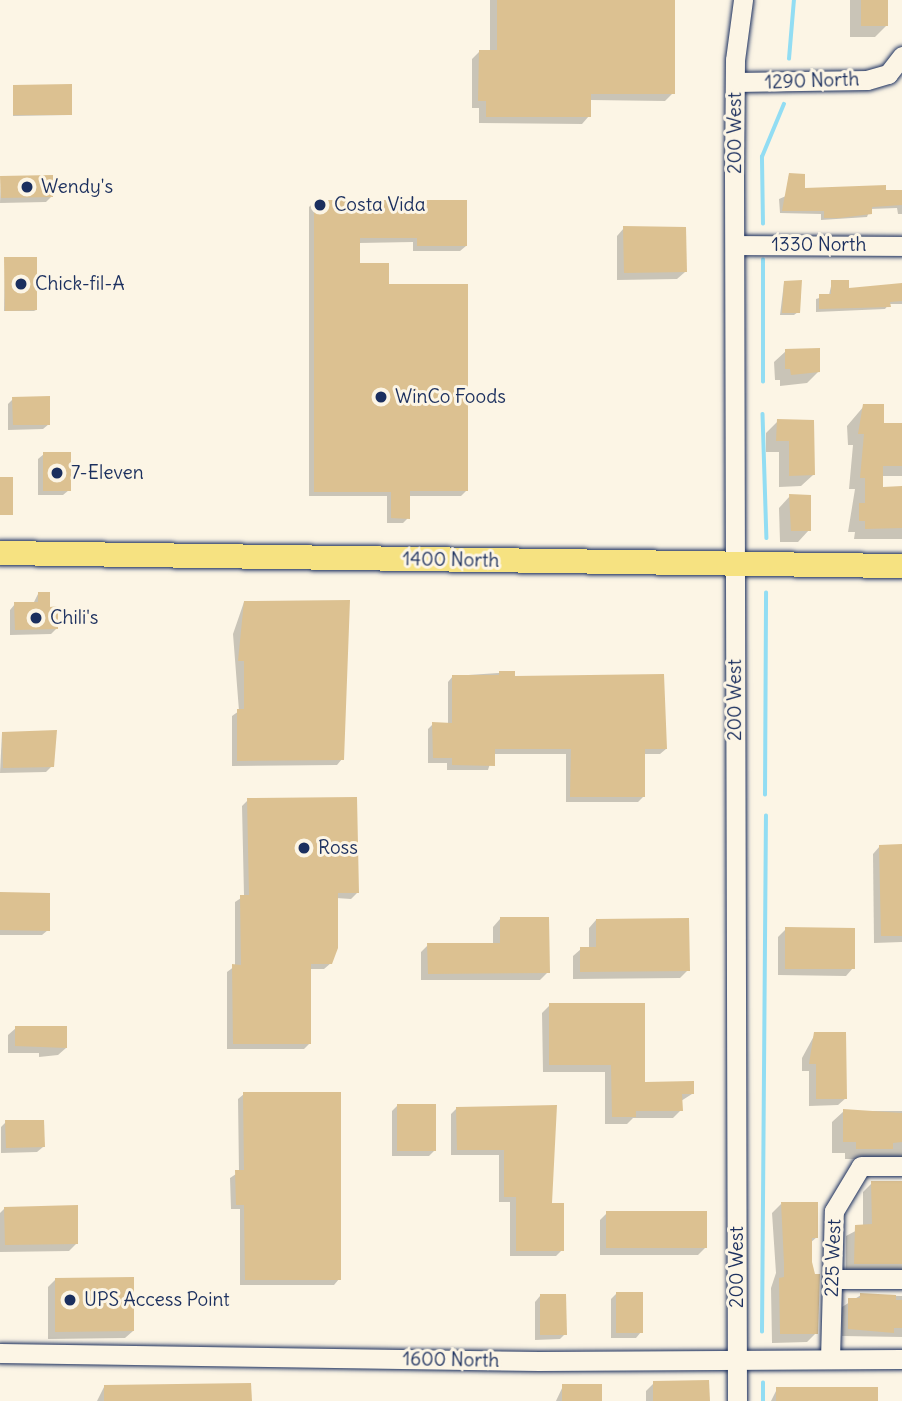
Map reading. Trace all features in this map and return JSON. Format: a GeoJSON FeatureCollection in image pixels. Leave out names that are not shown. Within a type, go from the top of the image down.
{"type":"FeatureCollection","features":[{"type":"Feature","properties":{"kind":"main road","name":"1400 North"},"geometry":{"type":"LineString","coordinates":[[0,553],[902,566]]}},
{"type":"Feature","properties":{"kind":"street","name":"200 West"},"geometry":{"type":"LineString","coordinates":[[737,1401],[735,82],[743,0]]}},
{"type":"Feature","properties":{"kind":"street","name":"1290 North"},"geometry":{"type":"LineString","coordinates":[[735,82],[867,80],[888,74],[902,56]]}},
{"type":"Feature","properties":{"kind":"street","name":"1330 North"},"geometry":{"type":"LineString","coordinates":[[737,245],[902,246]]}},
{"type":"Feature","properties":{"kind":"street","name":"225 West"},"geometry":{"type":"LineString","coordinates":[[830,1359],[834,1211],[861,1167],[902,1166]]}},
{"type":"Feature","properties":{"kind":"street"},"geometry":{"type":"LineString","coordinates":[[832,1279],[902,1279]]}},
{"type":"Feature","properties":{"kind":"street","name":"1600 North"},"geometry":{"type":"LineString","coordinates":[[0,1353],[737,1362],[902,1359]]}},
{"type":"Feature","properties":{"kind":"building"},"geometry":{"type":"Polygon","coordinates":[[[497,0],[675,0],[675,94],[591,94],[591,117],[486,117],[486,101],[478,101],[479,50],[497,50],[497,0]]]}},
{"type":"Feature","properties":{"kind":"building"},"geometry":{"type":"Polygon","coordinates":[[[861,0],[888,0],[888,26],[861,26],[861,0]]]}},
{"type":"Feature","properties":{"kind":"building"},"geometry":{"type":"Polygon","coordinates":[[[72,84],[72,115],[13,115],[13,85],[72,84]]]}},
{"type":"Feature","properties":{"kind":"building"},"geometry":{"type":"Polygon","coordinates":[[[789,173],[805,174],[805,188],[886,185],[886,190],[902,190],[902,205],[872,207],[872,214],[839,218],[824,218],[824,211],[782,211],[789,173]]]}},
{"type":"Feature","properties":{"kind":"building","name":"Wendy's"},"geometry":{"type":"Polygon","coordinates":[[[53,175],[53,197],[1,198],[0,176],[53,175]]]}},
{"type":"Feature","properties":{"kind":"building"},"geometry":{"type":"Polygon","coordinates":[[[314,200],[467,200],[467,246],[417,246],[417,238],[360,238],[360,263],[389,263],[389,284],[468,284],[468,491],[410,491],[410,519],[391,518],[391,492],[314,492],[314,200]]]}},
{"type":"Feature","properties":{"kind":"building"},"geometry":{"type":"Polygon","coordinates":[[[623,226],[686,227],[687,272],[624,273],[623,226]]]}},
{"type":"Feature","properties":{"kind":"building","name":"Chick-fil-A"},"geometry":{"type":"Polygon","coordinates":[[[4,257],[37,257],[37,310],[5,311],[4,257]]]}},
{"type":"Feature","properties":{"kind":"building"},"geometry":{"type":"Polygon","coordinates":[[[802,280],[800,313],[782,313],[784,281],[802,280]]]}},
{"type":"Feature","properties":{"kind":"building"},"geometry":{"type":"Polygon","coordinates":[[[831,280],[849,280],[849,288],[902,283],[902,301],[890,302],[891,307],[819,309],[819,294],[831,294],[831,280]]]}},
{"type":"Feature","properties":{"kind":"building"},"geometry":{"type":"Polygon","coordinates":[[[820,348],[820,372],[791,375],[790,369],[785,369],[785,349],[820,348]]]}},
{"type":"Feature","properties":{"kind":"building"},"geometry":{"type":"Polygon","coordinates":[[[50,396],[50,425],[13,425],[12,397],[50,396]]]}},
{"type":"Feature","properties":{"kind":"building"},"geometry":{"type":"Polygon","coordinates":[[[863,404],[884,404],[884,423],[902,423],[902,466],[883,466],[883,487],[902,486],[902,528],[865,529],[865,521],[859,521],[859,503],[865,503],[865,478],[860,478],[864,434],[858,434],[863,404]]]}},
{"type":"Feature","properties":{"kind":"building"},"geometry":{"type":"Polygon","coordinates":[[[777,419],[814,420],[815,475],[789,476],[789,441],[776,441],[777,419]]]}},
{"type":"Feature","properties":{"kind":"building"},"geometry":{"type":"Polygon","coordinates":[[[43,452],[71,452],[71,491],[43,491],[43,452]]]}},
{"type":"Feature","properties":{"kind":"building"},"geometry":{"type":"Polygon","coordinates":[[[0,477],[13,477],[13,515],[0,515],[0,477]]]}},
{"type":"Feature","properties":{"kind":"building"},"geometry":{"type":"Polygon","coordinates":[[[789,494],[811,495],[811,531],[791,531],[789,494]]]}},
{"type":"Feature","properties":{"kind":"building","name":"Chili's"},"geometry":{"type":"Polygon","coordinates":[[[38,592],[50,592],[50,607],[58,606],[58,629],[15,630],[14,602],[38,602],[38,592]]]}},
{"type":"Feature","properties":{"kind":"building"},"geometry":{"type":"Polygon","coordinates":[[[350,600],[344,760],[237,761],[237,709],[244,709],[244,661],[238,661],[244,601],[350,600]]]}},
{"type":"Feature","properties":{"kind":"building"},"geometry":{"type":"Polygon","coordinates":[[[499,671],[515,671],[515,676],[664,674],[667,749],[645,749],[645,797],[570,797],[571,749],[495,749],[495,766],[452,765],[452,758],[433,758],[432,722],[452,723],[452,675],[499,675],[499,671]]]}},
{"type":"Feature","properties":{"kind":"building"},"geometry":{"type":"Polygon","coordinates":[[[57,730],[54,767],[3,768],[2,732],[57,730]]]}},
{"type":"Feature","properties":{"kind":"building"},"geometry":{"type":"Polygon","coordinates":[[[357,797],[359,893],[338,893],[338,948],[332,964],[311,964],[311,1044],[233,1044],[232,964],[241,965],[240,895],[249,895],[247,798],[357,797]]]}},
{"type":"Feature","properties":{"kind":"building"},"geometry":{"type":"Polygon","coordinates":[[[902,844],[902,936],[881,936],[879,845],[902,844]]]}},
{"type":"Feature","properties":{"kind":"building"},"geometry":{"type":"Polygon","coordinates":[[[0,892],[50,893],[50,931],[0,930],[0,892]]]}},
{"type":"Feature","properties":{"kind":"building"},"geometry":{"type":"Polygon","coordinates":[[[500,917],[549,917],[550,973],[428,974],[427,943],[500,943],[500,917]]]}},
{"type":"Feature","properties":{"kind":"building"},"geometry":{"type":"Polygon","coordinates":[[[689,918],[690,971],[580,972],[580,947],[596,947],[596,919],[689,918]]]}},
{"type":"Feature","properties":{"kind":"building"},"geometry":{"type":"Polygon","coordinates":[[[785,927],[855,928],[855,969],[785,969],[785,927]]]}},
{"type":"Feature","properties":{"kind":"building"},"geometry":{"type":"Polygon","coordinates":[[[549,1003],[645,1003],[645,1082],[694,1081],[694,1094],[682,1094],[683,1111],[636,1111],[636,1117],[612,1117],[611,1065],[549,1065],[549,1003]]]}},
{"type":"Feature","properties":{"kind":"building"},"geometry":{"type":"Polygon","coordinates":[[[15,1026],[67,1026],[67,1048],[15,1046],[15,1026]]]}},
{"type":"Feature","properties":{"kind":"building"},"geometry":{"type":"Polygon","coordinates":[[[814,1032],[846,1032],[847,1099],[816,1099],[816,1064],[809,1064],[814,1032]]]}},
{"type":"Feature","properties":{"kind":"building"},"geometry":{"type":"Polygon","coordinates":[[[243,1092],[341,1092],[341,1280],[245,1280],[244,1205],[236,1205],[235,1170],[244,1170],[243,1092]]]}},
{"type":"Feature","properties":{"kind":"building"},"geometry":{"type":"Polygon","coordinates":[[[397,1104],[436,1104],[436,1151],[397,1151],[397,1104]]]}},
{"type":"Feature","properties":{"kind":"building"},"geometry":{"type":"Polygon","coordinates":[[[557,1105],[552,1203],[564,1203],[564,1251],[516,1251],[516,1197],[504,1197],[504,1150],[457,1150],[456,1107],[557,1105]]]}},
{"type":"Feature","properties":{"kind":"building"},"geometry":{"type":"Polygon","coordinates":[[[843,1109],[902,1113],[902,1142],[893,1143],[893,1149],[856,1149],[856,1142],[843,1142],[843,1109]]]}},
{"type":"Feature","properties":{"kind":"building"},"geometry":{"type":"Polygon","coordinates":[[[5,1120],[44,1120],[45,1147],[6,1148],[5,1120]]]}},
{"type":"Feature","properties":{"kind":"building"},"geometry":{"type":"Polygon","coordinates":[[[871,1181],[902,1181],[902,1264],[854,1264],[855,1225],[872,1224],[871,1181]]]}},
{"type":"Feature","properties":{"kind":"building"},"geometry":{"type":"Polygon","coordinates":[[[781,1202],[818,1202],[818,1238],[812,1238],[812,1262],[815,1274],[820,1274],[818,1334],[780,1334],[779,1278],[784,1277],[781,1202]]]}},
{"type":"Feature","properties":{"kind":"building"},"geometry":{"type":"Polygon","coordinates":[[[78,1205],[78,1244],[5,1245],[4,1207],[78,1205]]]}},
{"type":"Feature","properties":{"kind":"building"},"geometry":{"type":"Polygon","coordinates":[[[606,1211],[707,1211],[707,1248],[606,1248],[606,1211]]]}},
{"type":"Feature","properties":{"kind":"building"},"geometry":{"type":"Polygon","coordinates":[[[134,1277],[134,1331],[55,1332],[55,1278],[134,1277]]]}},
{"type":"Feature","properties":{"kind":"building"},"geometry":{"type":"Polygon","coordinates":[[[616,1292],[643,1292],[643,1333],[616,1333],[616,1292]]]}},
{"type":"Feature","properties":{"kind":"building"},"geometry":{"type":"Polygon","coordinates":[[[860,1293],[896,1295],[896,1300],[902,1300],[902,1328],[894,1328],[894,1333],[848,1329],[848,1298],[860,1298],[860,1293]]]}},
{"type":"Feature","properties":{"kind":"building"},"geometry":{"type":"Polygon","coordinates":[[[540,1294],[566,1294],[567,1335],[540,1335],[540,1294]]]}},
{"type":"Feature","properties":{"kind":"building"},"geometry":{"type":"Polygon","coordinates":[[[709,1380],[710,1401],[653,1401],[653,1381],[709,1380]]]}},
{"type":"Feature","properties":{"kind":"building"},"geometry":{"type":"Polygon","coordinates":[[[251,1383],[252,1401],[104,1401],[104,1385],[251,1383]]]}},
{"type":"Feature","properties":{"kind":"building"},"geometry":{"type":"Polygon","coordinates":[[[562,1384],[602,1384],[602,1401],[562,1401],[562,1384]]]}},
{"type":"Feature","properties":{"kind":"building"},"geometry":{"type":"Polygon","coordinates":[[[776,1387],[878,1387],[878,1401],[776,1401],[776,1387]]]}},
{"type":"Feature","properties":{"kind":"waterway"},"geometry":{"type":"LineString","coordinates":[[789,59],[794,0]]}},
{"type":"Feature","properties":{"kind":"waterway"},"geometry":{"type":"LineString","coordinates":[[763,224],[762,157],[784,104]]}},
{"type":"Feature","properties":{"kind":"waterway"},"geometry":{"type":"LineString","coordinates":[[763,260],[763,382]]}},
{"type":"Feature","properties":{"kind":"waterway"},"geometry":{"type":"LineString","coordinates":[[763,414],[767,538]]}},
{"type":"Feature","properties":{"kind":"waterway"},"geometry":{"type":"LineString","coordinates":[[765,795],[766,593]]}},
{"type":"Feature","properties":{"kind":"waterway"},"geometry":{"type":"LineString","coordinates":[[762,1332],[766,816]]}},
{"type":"Feature","properties":{"kind":"waterway"},"geometry":{"type":"LineString","coordinates":[[763,1383],[763,1401]]}},
{"type":"Feature","properties":{"kind":"place","name":"Wendy's"},"geometry":{"type":"Point","coordinates":[27,187]}},
{"type":"Feature","properties":{"kind":"place","name":"Costa Vida"},"geometry":{"type":"Point","coordinates":[320,205]}},
{"type":"Feature","properties":{"kind":"place","name":"Chick-fil-A"},"geometry":{"type":"Point","coordinates":[21,284]}},
{"type":"Feature","properties":{"kind":"place","name":"WinCo Foods"},"geometry":{"type":"Point","coordinates":[381,397]}},
{"type":"Feature","properties":{"kind":"place","name":"7-Eleven"},"geometry":{"type":"Point","coordinates":[57,473]}},
{"type":"Feature","properties":{"kind":"place","name":"Chili's"},"geometry":{"type":"Point","coordinates":[36,618]}},
{"type":"Feature","properties":{"kind":"place","name":"Ross"},"geometry":{"type":"Point","coordinates":[304,848]}},
{"type":"Feature","properties":{"kind":"place","name":"UPS Access Point"},"geometry":{"type":"Point","coordinates":[70,1300]}}]}
